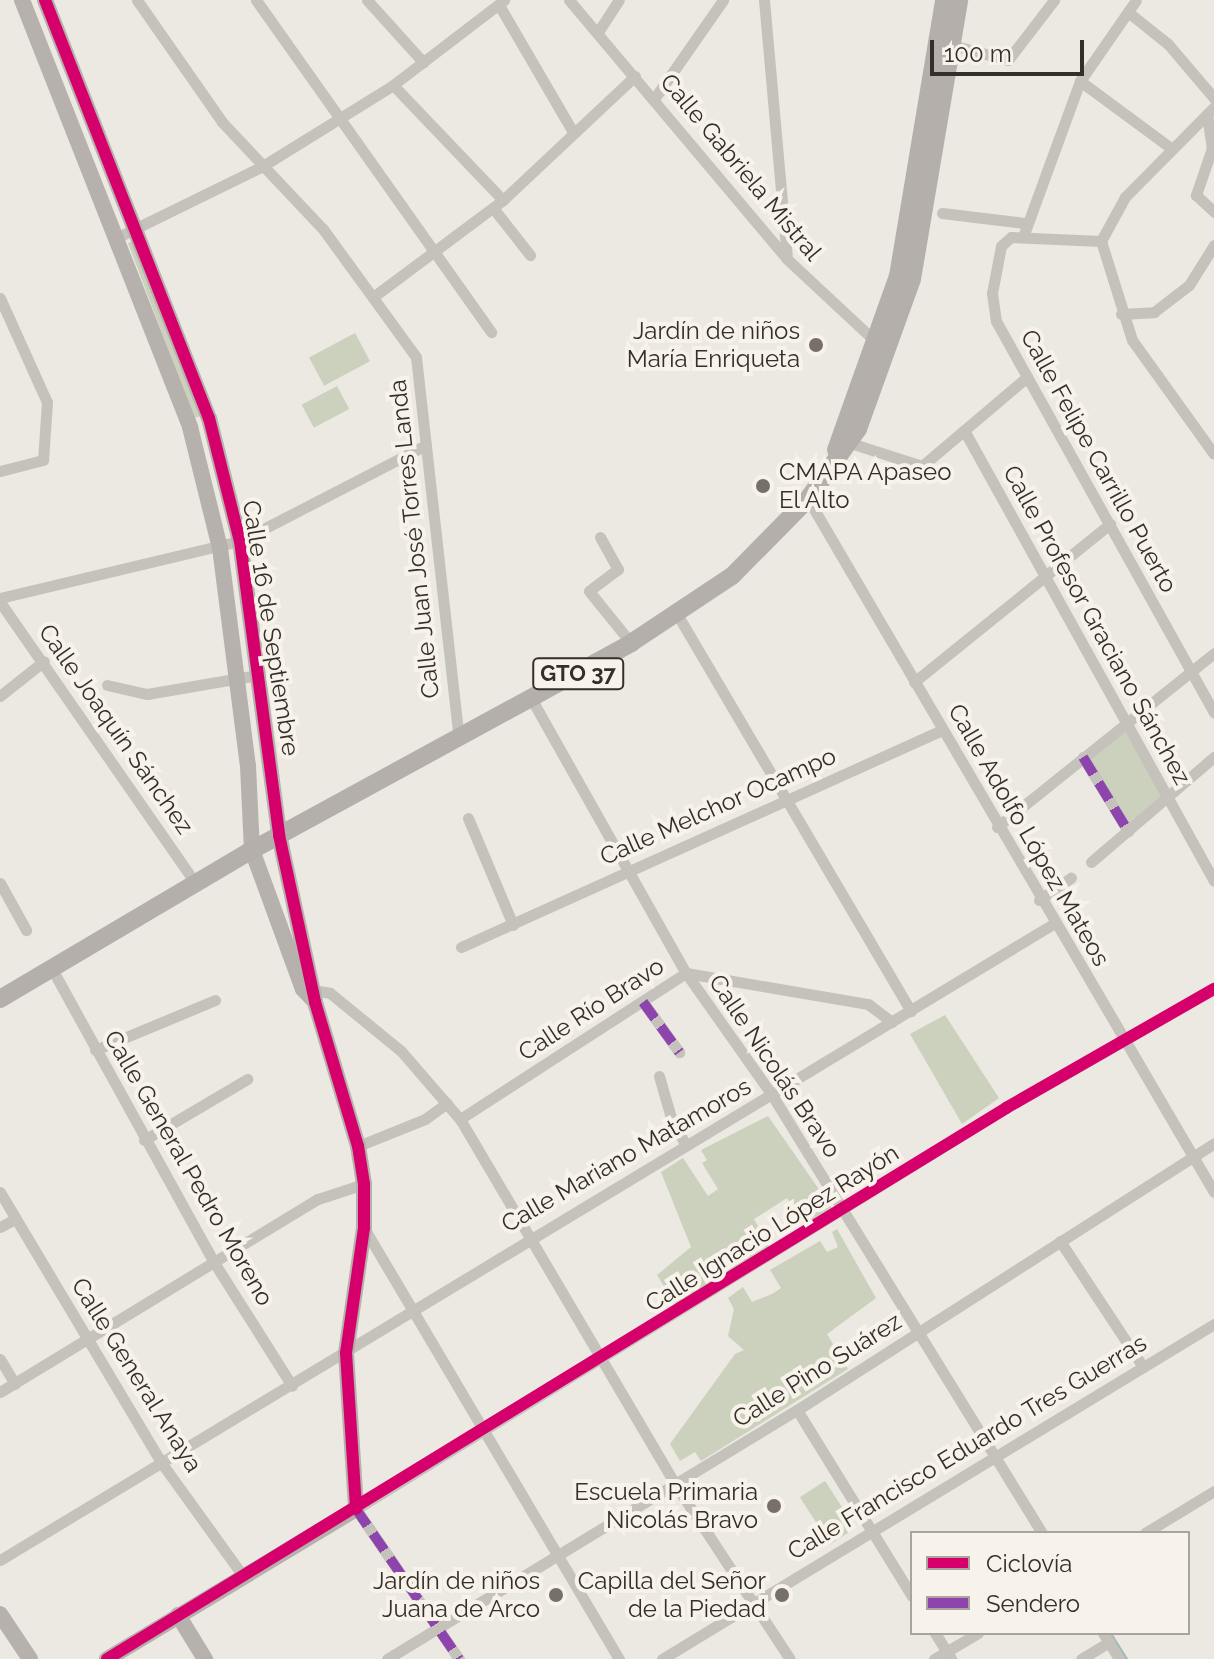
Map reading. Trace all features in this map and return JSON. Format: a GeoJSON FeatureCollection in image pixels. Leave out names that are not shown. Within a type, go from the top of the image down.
{"type":"FeatureCollection","features":[{"type":"Feature","properties":{"kind":"main road","name":"GTO 37"},"geometry":{"type":"LineString","coordinates":[[884,346],[912,209],[944,0]]}},
{"type":"Feature","properties":{"kind":"main road","name":"GTO 37"},"geometry":{"type":"LineString","coordinates":[[0,999],[252,850],[532,700],[631,643],[732,576],[808,499],[841,446],[884,346],[926,212],[959,0]]}},
{"type":"Feature","properties":{"kind":"street","name":"Calle 16 de Septiembre"},"geometry":{"type":"LineString","coordinates":[[22,0],[118,237],[190,427],[220,548],[248,766],[252,850],[311,993],[358,1146],[364,1184],[364,1228],[346,1353],[356,1509]]}},
{"type":"Feature","properties":{"kind":"street","name":"Calle 16 de Septiembre"},"geometry":{"type":"LineString","coordinates":[[45,0],[139,229],[209,418],[240,541],[279,835],[311,993]]}},
{"type":"Feature","properties":{"kind":"street","name":"Calle Juan José Torres Landa"},"geometry":{"type":"LineString","coordinates":[[137,0],[222,122],[261,167],[323,229],[416,357],[459,739]]}},
{"type":"Feature","properties":{"kind":"street"},"geometry":{"type":"LineString","coordinates":[[256,0],[491,332]]}},
{"type":"Feature","properties":{"kind":"street"},"geometry":{"type":"LineString","coordinates":[[367,0],[423,62]]}},
{"type":"Feature","properties":{"kind":"street","name":"Calle Gabriela Mistral"},"geometry":{"type":"LineString","coordinates":[[569,0],[787,259],[884,346]]}},
{"type":"Feature","properties":{"kind":"street"},"geometry":{"type":"LineString","coordinates":[[598,32],[619,0]]}},
{"type":"Feature","properties":{"kind":"street"},"geometry":{"type":"LineString","coordinates":[[654,99],[723,0]]}},
{"type":"Feature","properties":{"kind":"street"},"geometry":{"type":"LineString","coordinates":[[764,0],[787,259]]}},
{"type":"Feature","properties":{"kind":"street"},"geometry":{"type":"LineString","coordinates":[[952,45],[1008,60],[1054,0]]}},
{"type":"Feature","properties":{"kind":"street"},"geometry":{"type":"LineString","coordinates":[[1025,228],[1080,81],[1136,0]]}},
{"type":"Feature","properties":{"kind":"street"},"geometry":{"type":"LineString","coordinates":[[118,237],[261,167],[340,119],[393,85],[502,2],[573,132]]}},
{"type":"Feature","properties":{"kind":"street"},"geometry":{"type":"LineString","coordinates":[[1128,12],[1168,44],[1214,98]]}},
{"type":"Feature","properties":{"kind":"street"},"geometry":{"type":"LineString","coordinates":[[373,297],[498,204],[635,76]]}},
{"type":"Feature","properties":{"kind":"street"},"geometry":{"type":"LineString","coordinates":[[1080,81],[1171,148]]}},
{"type":"Feature","properties":{"kind":"street"},"geometry":{"type":"LineString","coordinates":[[393,85],[498,204],[530,255]]}},
{"type":"Feature","properties":{"kind":"street"},"geometry":{"type":"LineString","coordinates":[[61,99],[81,91]]}},
{"type":"Feature","properties":{"kind":"street"},"geometry":{"type":"LineString","coordinates":[[1211,110],[1125,197],[1101,241],[1121,314],[1132,340],[1214,454]]}},
{"type":"Feature","properties":{"kind":"street"},"geometry":{"type":"LineString","coordinates":[[1211,110],[1212,148],[1196,195],[1214,212]]}},
{"type":"Feature","properties":{"kind":"street"},"geometry":{"type":"LineString","coordinates":[[942,213],[1101,241]]}},
{"type":"Feature","properties":{"kind":"street","name":"Calle Felipe Carrillo Puerto"},"geometry":{"type":"LineString","coordinates":[[1025,228],[1001,246],[992,293],[996,321],[1214,712]]}},
{"type":"Feature","properties":{"kind":"street"},"geometry":{"type":"LineString","coordinates":[[1121,314],[1154,312],[1189,285],[1214,245]]}},
{"type":"Feature","properties":{"kind":"street"},"geometry":{"type":"LineString","coordinates":[[0,298],[47,402],[43,460],[0,471]]}},
{"type":"Feature","properties":{"kind":"street"},"geometry":{"type":"LineString","coordinates":[[841,446],[922,466],[1027,377]]}},
{"type":"Feature","properties":{"kind":"street"},"geometry":{"type":"LineString","coordinates":[[190,427],[209,418]]}},
{"type":"Feature","properties":{"kind":"street","name":"Calle Profesor Graciano Sánchez"},"geometry":{"type":"LineString","coordinates":[[965,432],[1214,881]]}},
{"type":"Feature","properties":{"kind":"street"},"geometry":{"type":"LineString","coordinates":[[0,600],[240,541],[426,445]]}},
{"type":"Feature","properties":{"kind":"street","name":"Calle Adolfo López Mateos"},"geometry":{"type":"LineString","coordinates":[[808,499],[1053,924],[1214,1192]]}},
{"type":"Feature","properties":{"kind":"street"},"geometry":{"type":"LineString","coordinates":[[914,682],[1110,524]]}},
{"type":"Feature","properties":{"kind":"street"},"geometry":{"type":"LineString","coordinates":[[600,537],[618,569],[589,591],[631,643]]}},
{"type":"Feature","properties":{"kind":"street","name":"Calle Joaquín Sánchez"},"geometry":{"type":"LineString","coordinates":[[0,600],[195,883]]}},
{"type":"Feature","properties":{"kind":"street"},"geometry":{"type":"LineString","coordinates":[[677,614],[911,1011]]}},
{"type":"Feature","properties":{"kind":"street"},"geometry":{"type":"LineString","coordinates":[[997,827],[1214,653]]}},
{"type":"Feature","properties":{"kind":"street"},"geometry":{"type":"LineString","coordinates":[[0,696],[44,661]]}},
{"type":"Feature","properties":{"kind":"street"},"geometry":{"type":"LineString","coordinates":[[107,685],[147,694],[258,675]]}},
{"type":"Feature","properties":{"kind":"street","name":"Calle Nicolás Bravo"},"geometry":{"type":"LineString","coordinates":[[532,700],[631,868],[686,973],[772,1095],[1041,1531]]}},
{"type":"Feature","properties":{"kind":"street","name":"Calle Melchor Ocampo"},"geometry":{"type":"LineString","coordinates":[[461,947],[942,730]]}},
{"type":"Feature","properties":{"kind":"street"},"geometry":{"type":"LineString","coordinates":[[1083,757],[1128,831]]}},
{"type":"Feature","properties":{"kind":"street"},"geometry":{"type":"LineString","coordinates":[[1091,862],[1214,757]]}},
{"type":"Feature","properties":{"kind":"street"},"geometry":{"type":"LineString","coordinates":[[248,766],[270,762]]}},
{"type":"Feature","properties":{"kind":"street"},"geometry":{"type":"LineString","coordinates":[[468,818],[513,925]]}},
{"type":"Feature","properties":{"kind":"street"},"geometry":{"type":"LineString","coordinates":[[1039,900],[1071,878]]}},
{"type":"Feature","properties":{"kind":"street"},"geometry":{"type":"LineString","coordinates":[[0,883],[26,930]]}},
{"type":"Feature","properties":{"kind":"street","name":"Calle Mariano Matamoros"},"geometry":{"type":"LineString","coordinates":[[0,1560],[163,1465],[527,1238],[772,1095],[1053,924]]}},
{"type":"Feature","properties":{"kind":"street","name":"Calle General Pedro Moreno"},"geometry":{"type":"LineString","coordinates":[[52,969],[215,1264],[292,1386]]}},
{"type":"Feature","properties":{"kind":"street","name":"Calle Río Bravo"},"geometry":{"type":"LineString","coordinates":[[460,1119],[686,973],[868,1004],[892,1022]]}},
{"type":"Feature","properties":{"kind":"street","name":"Calle Ignacio López Rayón"},"geometry":{"type":"LineString","coordinates":[[356,1509],[1123,1038],[1214,989]]}},
{"type":"Feature","properties":{"kind":"street"},"geometry":{"type":"LineString","coordinates":[[311,993],[330,993],[401,1051],[460,1119],[527,1238],[675,1484],[790,1659]]}},
{"type":"Feature","properties":{"kind":"street"},"geometry":{"type":"LineString","coordinates":[[95,1050],[215,1000]]}},
{"type":"Feature","properties":{"kind":"street"},"geometry":{"type":"LineString","coordinates":[[643,1002],[679,1052]]}},
{"type":"Feature","properties":{"kind":"street"},"geometry":{"type":"LineString","coordinates":[[659,1076],[672,1121],[686,1145]]}},
{"type":"Feature","properties":{"kind":"street"},"geometry":{"type":"LineString","coordinates":[[144,1140],[247,1079]]}},
{"type":"Feature","properties":{"kind":"street"},"geometry":{"type":"LineString","coordinates":[[358,1146],[425,1119],[447,1103]]}},
{"type":"Feature","properties":{"kind":"street","name":"Calle Pino Suárez"},"geometry":{"type":"LineString","coordinates":[[387,1659],[797,1410],[1191,1154],[1214,1143]]}},
{"type":"Feature","properties":{"kind":"street"},"geometry":{"type":"LineString","coordinates":[[0,1392],[90,1342],[318,1199],[364,1184]]}},
{"type":"Feature","properties":{"kind":"street","name":"Calle General Anaya"},"geometry":{"type":"LineString","coordinates":[[0,1192],[163,1465],[243,1576]]}},
{"type":"Feature","properties":{"kind":"street"},"geometry":{"type":"LineString","coordinates":[[0,1227],[15,1219]]}},
{"type":"Feature","properties":{"kind":"street"},"geometry":{"type":"LineString","coordinates":[[364,1228],[486,1427],[619,1659]]}},
{"type":"Feature","properties":{"kind":"street"},"geometry":{"type":"LineString","coordinates":[[1060,1241],[1143,1367]]}},
{"type":"Feature","properties":{"kind":"street","name":"Calle Francisco Eduardo Tres Guerras"},"geometry":{"type":"LineString","coordinates":[[662,1659],[1214,1324]]}},
{"type":"Feature","properties":{"kind":"street"},"geometry":{"type":"LineString","coordinates":[[0,1359],[15,1384]]}},
{"type":"Feature","properties":{"kind":"street"},"geometry":{"type":"LineString","coordinates":[[797,1410],[910,1593]]}},
{"type":"Feature","properties":{"kind":"street"},"geometry":{"type":"LineString","coordinates":[[1148,1531],[1214,1491]]}},
{"type":"Feature","properties":{"kind":"street"},"geometry":{"type":"LineString","coordinates":[[107,1659],[356,1509],[459,1659]]}},
{"type":"Feature","properties":{"kind":"street"},"geometry":{"type":"LineString","coordinates":[[0,1614],[30,1659]]}},
{"type":"Feature","properties":{"kind":"street"},"geometry":{"type":"LineString","coordinates":[[178,1615],[205,1659]]}},
{"type":"Feature","properties":{"kind":"street"},"geometry":{"type":"LineString","coordinates":[[936,1635],[949,1655]]}},
{"type":"Feature","properties":{"kind":"street"},"geometry":{"type":"LineString","coordinates":[[934,1659],[949,1655],[975,1635]]}},
{"type":"Feature","properties":{"kind":"street"},"geometry":{"type":"LineString","coordinates":[[1081,1659],[1106,1638],[1119,1659]]}},
{"type":"Feature","properties":{"kind":"green space"},"geometry":{"type":"Polygon","coordinates":[[[138,239],[201,416],[194,418],[128,243],[138,239]]]}},
{"type":"Feature","properties":{"kind":"green space"},"geometry":{"type":"Polygon","coordinates":[[[355,333],[370,361],[324,386],[309,357],[355,333]]]}},
{"type":"Feature","properties":{"kind":"green space"},"geometry":{"type":"Polygon","coordinates":[[[337,386],[349,409],[314,428],[302,405],[337,386]]]}},
{"type":"Feature","properties":{"kind":"green space"},"geometry":{"type":"Polygon","coordinates":[[[1122,727],[1163,795],[1127,825],[1087,759],[1122,727]]]}},
{"type":"Feature","properties":{"kind":"green space"},"geometry":{"type":"Polygon","coordinates":[[[945,1015],[999,1098],[962,1124],[910,1034],[945,1015]]]}},
{"type":"Feature","properties":{"kind":"green space"},"geometry":{"type":"Polygon","coordinates":[[[768,1116],[834,1211],[805,1226],[787,1198],[754,1219],[770,1248],[677,1307],[657,1275],[691,1247],[661,1172],[683,1158],[708,1196],[718,1189],[702,1163],[707,1160],[701,1150],[768,1116]]]}},
{"type":"Feature","properties":{"kind":"green space"},"geometry":{"type":"Polygon","coordinates":[[[837,1229],[876,1298],[827,1334],[848,1369],[701,1461],[695,1452],[680,1461],[670,1444],[735,1354],[744,1350],[728,1336],[734,1309],[728,1298],[743,1287],[752,1302],[772,1294],[781,1288],[770,1270],[820,1241],[827,1252],[838,1247],[832,1232],[837,1229]]]}},
{"type":"Feature","properties":{"kind":"green space"},"geometry":{"type":"Polygon","coordinates":[[[825,1481],[855,1528],[830,1544],[800,1497],[825,1481]]]}},
{"type":"Feature","properties":{"kind":"waterway"},"geometry":{"type":"LineString","coordinates":[[1111,1635],[1126,1659]]}},
{"type":"Feature","properties":{"kind":"marked path"},"geometry":{"type":"LineString","coordinates":[[1083,757],[1128,831]]}},
{"type":"Feature","properties":{"kind":"marked path"},"geometry":{"type":"LineString","coordinates":[[643,1002],[679,1052]]}},
{"type":"Feature","properties":{"kind":"marked path"},"geometry":{"type":"LineString","coordinates":[[356,1509],[459,1659]]}},
{"type":"Feature","properties":{"kind":"cycle path"},"geometry":{"type":"LineString","coordinates":[[45,0],[209,418],[240,541],[279,835],[315,1002],[358,1146],[364,1184],[364,1228],[346,1353],[356,1509]]}},
{"type":"Feature","properties":{"kind":"cycle path"},"geometry":{"type":"LineString","coordinates":[[107,1659],[1006,1108],[1214,989]]}},
{"type":"Feature","properties":{"kind":"place","name":"Jardín de niños María Enriqueta"},"geometry":{"type":"Point","coordinates":[816,345]}},
{"type":"Feature","properties":{"kind":"place","name":"CMAPA Apaseo El Alto"},"geometry":{"type":"Point","coordinates":[763,486]}},
{"type":"Feature","properties":{"kind":"place","name":"Escuela Primaria Nicolás Bravo"},"geometry":{"type":"Point","coordinates":[774,1506]}},
{"type":"Feature","properties":{"kind":"place","name":"Jardín de niños Juana de Arco"},"geometry":{"type":"Point","coordinates":[556,1595]}},
{"type":"Feature","properties":{"kind":"place","name":"Capilla del Señor de la Piedad"},"geometry":{"type":"Point","coordinates":[782,1595]}}]}
